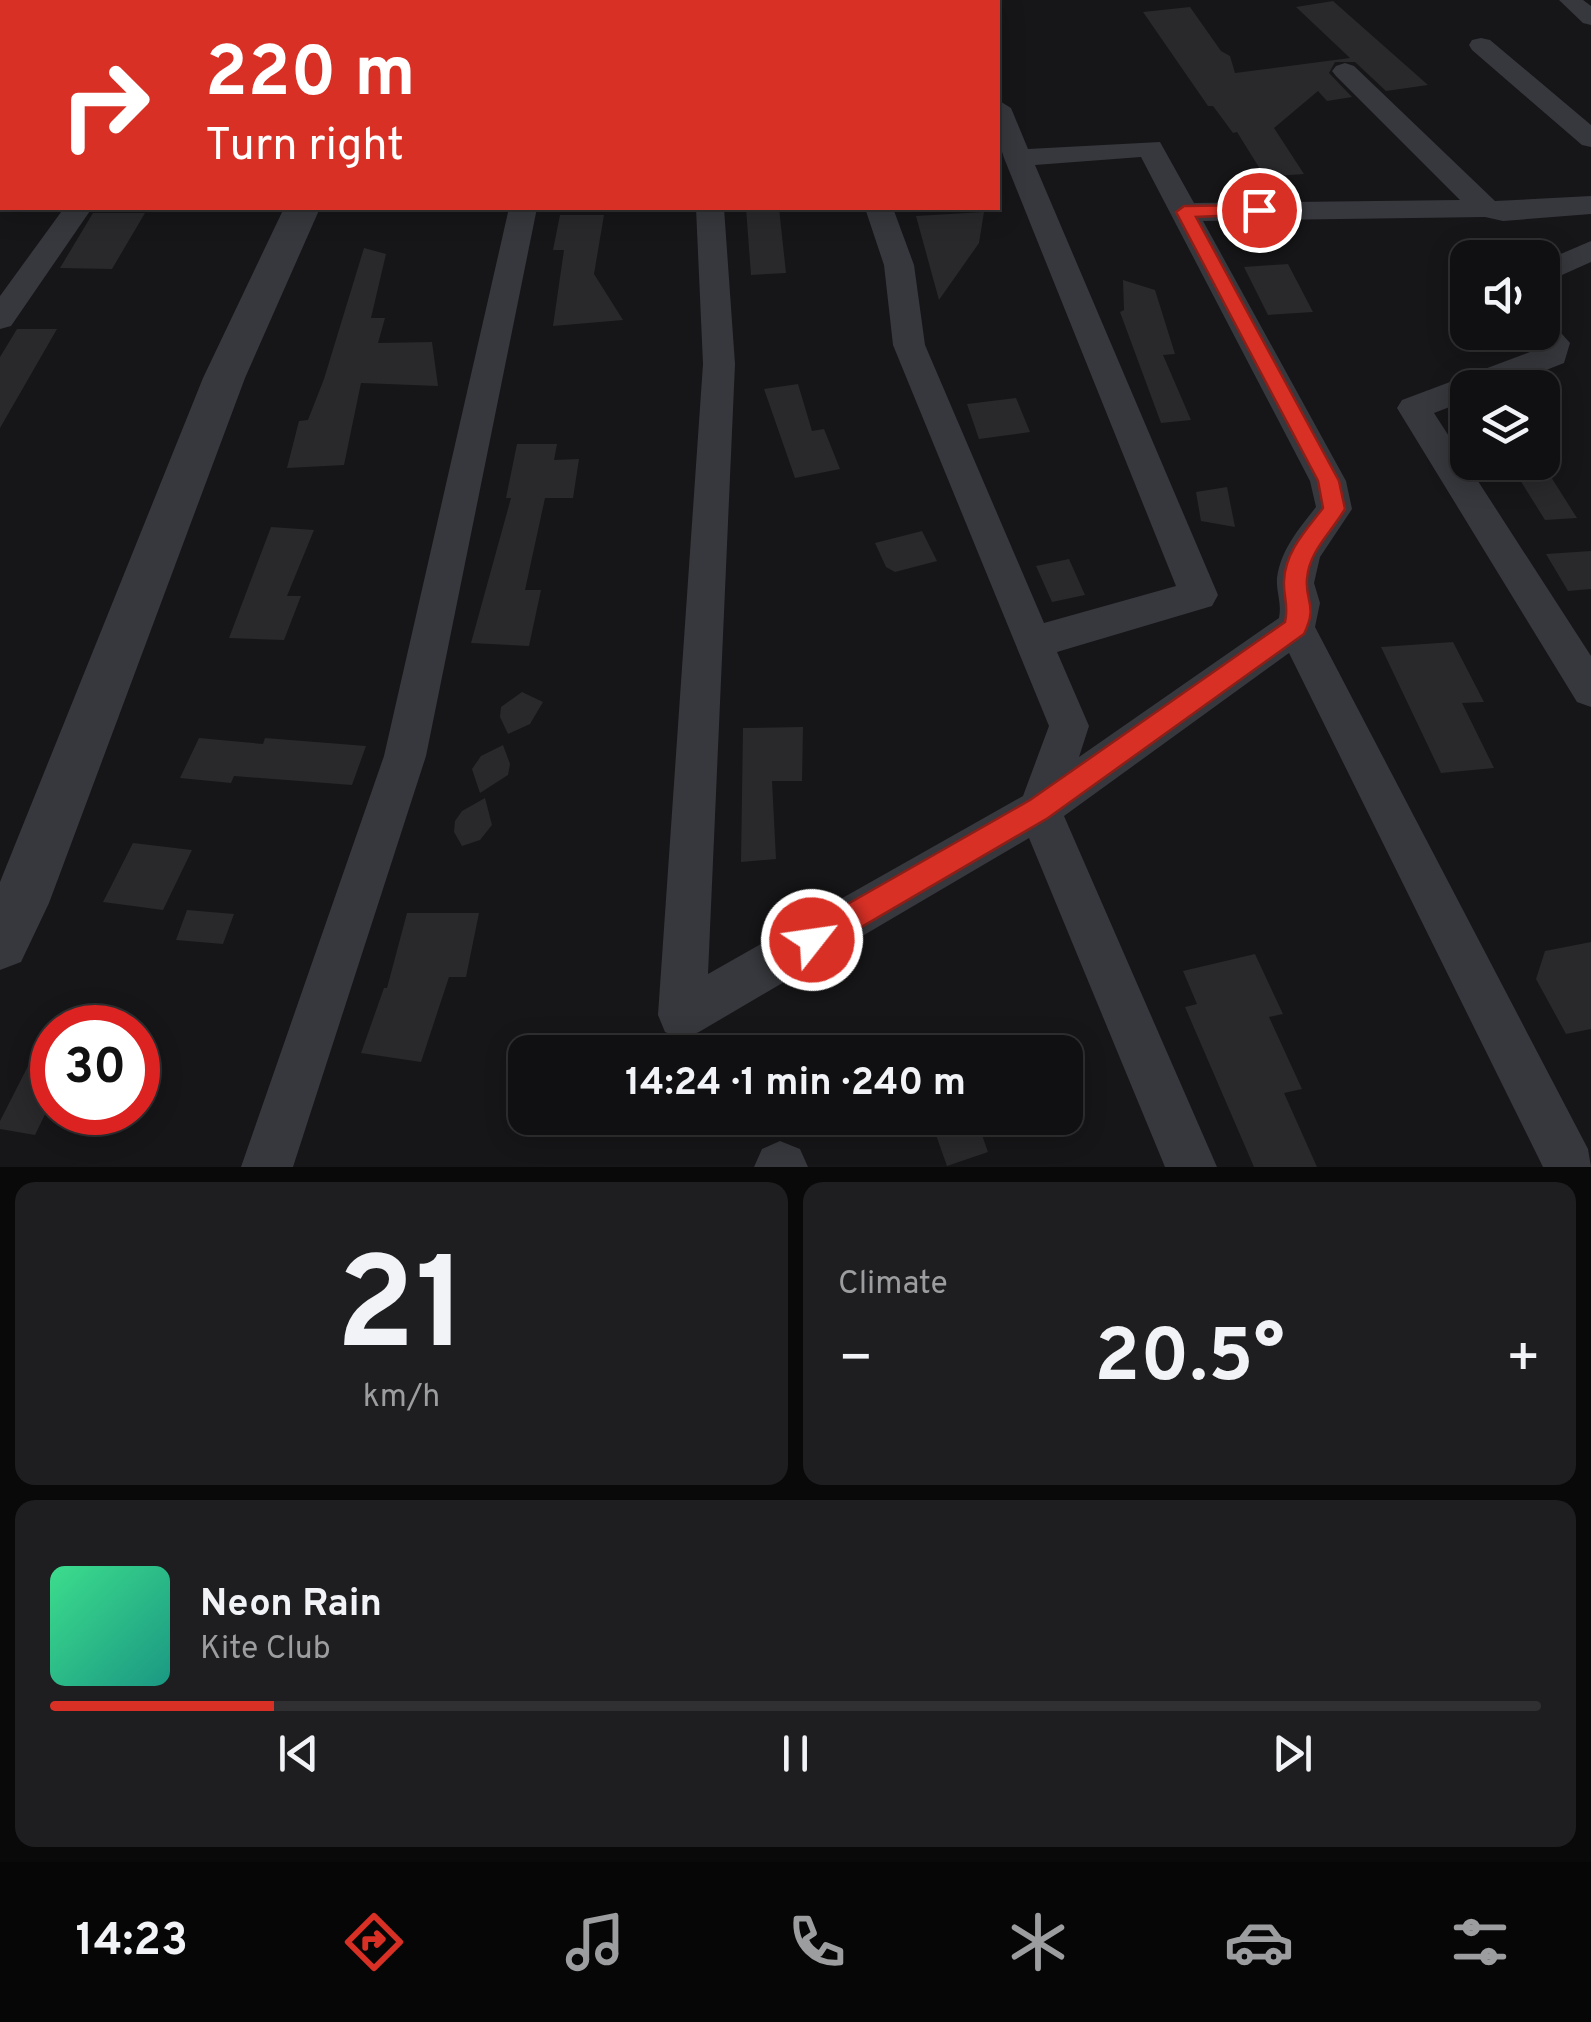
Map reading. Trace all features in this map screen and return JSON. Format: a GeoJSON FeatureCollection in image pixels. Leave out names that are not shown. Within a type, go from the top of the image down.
{"type":"FeatureCollection","features":[{"type":"Feature","properties":{"kind":"street"},"geometry":{"type":"LineString","coordinates":[[1570,1],[1591,18]]}},
{"type":"Feature","properties":{"kind":"street"},"geometry":{"type":"LineString","coordinates":[[1480,45],[1591,139]]}},
{"type":"Feature","properties":{"kind":"street"},"geometry":{"type":"LineString","coordinates":[[1345,70],[1484,208]]}},
{"type":"Feature","properties":{"kind":"street"},"geometry":{"type":"LineString","coordinates":[[1000,113],[1199,596],[1033,642]]}},
{"type":"Feature","properties":{"kind":"street"},"geometry":{"type":"LineString","coordinates":[[1018,158],[1150,148],[1328,481],[1334,509],[1302,552],[1295,583],[1301,603],[1296,627],[1570,1167]]}},
{"type":"Feature","properties":{"kind":"street"},"geometry":{"type":"LineString","coordinates":[[1184,212],[1484,208],[1502,212],[1591,205]]}},
{"type":"Feature","properties":{"kind":"street"},"geometry":{"type":"LineString","coordinates":[[0,319],[77,210]]}},
{"type":"Feature","properties":{"kind":"street"},"geometry":{"type":"LineString","coordinates":[[0,942],[20,903],[224,378],[301,210]]}},
{"type":"Feature","properties":{"kind":"street"},"geometry":{"type":"LineString","coordinates":[[267,1167],[405,756],[524,210]]}},
{"type":"Feature","properties":{"kind":"street"},"geometry":{"type":"LineString","coordinates":[[710,210],[719,364],[682,1015],[1039,809],[1296,627]]}},
{"type":"Feature","properties":{"kind":"street"},"geometry":{"type":"LineString","coordinates":[[880,210],[898,264],[909,345],[1070,726],[1039,809],[1191,1167]]}},
{"type":"Feature","properties":{"kind":"street"},"geometry":{"type":"LineString","coordinates":[[1560,265],[1591,250]]}},
{"type":"Feature","properties":{"kind":"street"},"geometry":{"type":"LineString","coordinates":[[1553,350],[1553,355],[1414,408],[1591,690]]}},
{"type":"Feature","properties":{"kind":"building"},"geometry":{"type":"Polygon","coordinates":[[[1333,1],[1428,85],[1386,91],[1355,62],[1335,62],[1329,73],[1352,97],[1327,101],[1318,91],[1274,128],[1304,174],[1265,177],[1237,132],[1233,133],[1213,106],[1208,106],[1143,12],[1190,7],[1221,51],[1230,56],[1235,73],[1350,58],[1296,7],[1333,1]]]}},
{"type":"Feature","properties":{"kind":"building"},"geometry":{"type":"Polygon","coordinates":[[[746,210],[779,210],[786,273],[751,275],[746,210]]]}},
{"type":"Feature","properties":{"kind":"building"},"geometry":{"type":"Polygon","coordinates":[[[984,212],[979,243],[939,300],[916,216],[984,212]]]}},
{"type":"Feature","properties":{"kind":"building"},"geometry":{"type":"Polygon","coordinates":[[[93,213],[145,213],[112,269],[60,268],[93,213]]]}},
{"type":"Feature","properties":{"kind":"building"},"geometry":{"type":"Polygon","coordinates":[[[560,215],[604,215],[594,274],[623,320],[553,326],[564,250],[553,250],[560,215]]]}},
{"type":"Feature","properties":{"kind":"building"},"geometry":{"type":"Polygon","coordinates":[[[364,248],[386,254],[371,318],[385,318],[378,343],[432,342],[438,386],[361,383],[344,465],[287,468],[299,421],[308,420],[324,379],[364,248]]]}},
{"type":"Feature","properties":{"kind":"building"},"geometry":{"type":"Polygon","coordinates":[[[1288,264],[1313,312],[1268,315],[1244,267],[1288,264]]]}},
{"type":"Feature","properties":{"kind":"building"},"geometry":{"type":"Polygon","coordinates":[[[1123,280],[1155,290],[1175,354],[1163,355],[1191,420],[1161,423],[1120,312],[1124,310],[1123,280]]]}},
{"type":"Feature","properties":{"kind":"building"},"geometry":{"type":"Polygon","coordinates":[[[17,329],[57,329],[0,428],[0,357],[17,329]]]}},
{"type":"Feature","properties":{"kind":"building"},"geometry":{"type":"Polygon","coordinates":[[[798,384],[812,431],[824,429],[840,469],[795,478],[764,389],[798,384]]]}},
{"type":"Feature","properties":{"kind":"building"},"geometry":{"type":"Polygon","coordinates":[[[1016,398],[1030,432],[979,439],[967,404],[1016,398]]]}},
{"type":"Feature","properties":{"kind":"building"},"geometry":{"type":"Polygon","coordinates":[[[517,444],[557,444],[554,460],[579,459],[573,498],[545,498],[525,590],[541,590],[529,646],[471,643],[511,498],[506,498],[517,444]]]}},
{"type":"Feature","properties":{"kind":"building"},"geometry":{"type":"Polygon","coordinates":[[[1520,480],[1553,480],[1577,518],[1545,520],[1520,480]]]}},
{"type":"Feature","properties":{"kind":"building"},"geometry":{"type":"Polygon","coordinates":[[[1227,487],[1235,527],[1201,521],[1196,492],[1227,487]]]}},
{"type":"Feature","properties":{"kind":"building"},"geometry":{"type":"Polygon","coordinates":[[[271,527],[314,530],[287,596],[301,596],[284,640],[229,638],[271,527]]]}},
{"type":"Feature","properties":{"kind":"building"},"geometry":{"type":"Polygon","coordinates":[[[922,531],[937,561],[895,572],[886,567],[875,543],[922,531]]]}},
{"type":"Feature","properties":{"kind":"building"},"geometry":{"type":"Polygon","coordinates":[[[1591,551],[1591,589],[1568,591],[1546,554],[1591,551]]]}},
{"type":"Feature","properties":{"kind":"building"},"geometry":{"type":"Polygon","coordinates":[[[1069,559],[1085,595],[1052,602],[1036,566],[1069,559]]]}},
{"type":"Feature","properties":{"kind":"building"},"geometry":{"type":"Polygon","coordinates":[[[1453,642],[1484,702],[1462,703],[1494,768],[1441,773],[1381,647],[1453,642]]]}},
{"type":"Feature","properties":{"kind":"building"},"geometry":{"type":"Polygon","coordinates":[[[522,692],[543,702],[530,724],[508,734],[500,717],[501,707],[522,692]]]}},
{"type":"Feature","properties":{"kind":"building"},"geometry":{"type":"Polygon","coordinates":[[[803,727],[802,781],[772,781],[776,859],[741,862],[743,728],[803,727]]]}},
{"type":"Feature","properties":{"kind":"building"},"geometry":{"type":"Polygon","coordinates":[[[199,738],[263,744],[265,738],[366,746],[352,785],[234,776],[231,783],[180,778],[199,738]]]}},
{"type":"Feature","properties":{"kind":"building"},"geometry":{"type":"Polygon","coordinates":[[[503,745],[510,764],[508,775],[480,793],[472,769],[481,756],[503,745]]]}},
{"type":"Feature","properties":{"kind":"building"},"geometry":{"type":"Polygon","coordinates":[[[485,798],[492,825],[480,840],[462,846],[454,832],[455,821],[462,811],[485,798]]]}},
{"type":"Feature","properties":{"kind":"building"},"geometry":{"type":"Polygon","coordinates":[[[133,843],[192,850],[163,910],[103,902],[133,843]]]}},
{"type":"Feature","properties":{"kind":"building"},"geometry":{"type":"Polygon","coordinates":[[[187,910],[234,914],[223,944],[176,940],[187,910]]]}},
{"type":"Feature","properties":{"kind":"building"},"geometry":{"type":"Polygon","coordinates":[[[407,913],[479,913],[466,977],[449,977],[421,1062],[361,1053],[387,988],[407,913]]]}},
{"type":"Feature","properties":{"kind":"building"},"geometry":{"type":"Polygon","coordinates":[[[1591,942],[1591,1029],[1566,1034],[1536,979],[1545,951],[1591,942]]]}},
{"type":"Feature","properties":{"kind":"building"},"geometry":{"type":"Polygon","coordinates":[[[1255,954],[1283,1014],[1269,1017],[1302,1089],[1284,1093],[1317,1167],[1254,1167],[1185,1007],[1197,1004],[1183,971],[1255,954]]]}},
{"type":"Feature","properties":{"kind":"building"},"geometry":{"type":"Polygon","coordinates":[[[30,1062],[30,1134],[0,1129],[0,1121],[30,1062]]]}},
{"type":"Feature","properties":{"kind":"building"},"geometry":{"type":"Polygon","coordinates":[[[936,1135],[982,1135],[988,1152],[947,1166],[936,1135]]]}},
{"type":"Feature","properties":{"kind":"route"},"geometry":{"type":"LineString","coordinates":[[812,940],[1039,809],[1296,627],[1301,603],[1295,583],[1302,552],[1334,509],[1328,481],[1184,212],[1259,210]]}}]}
